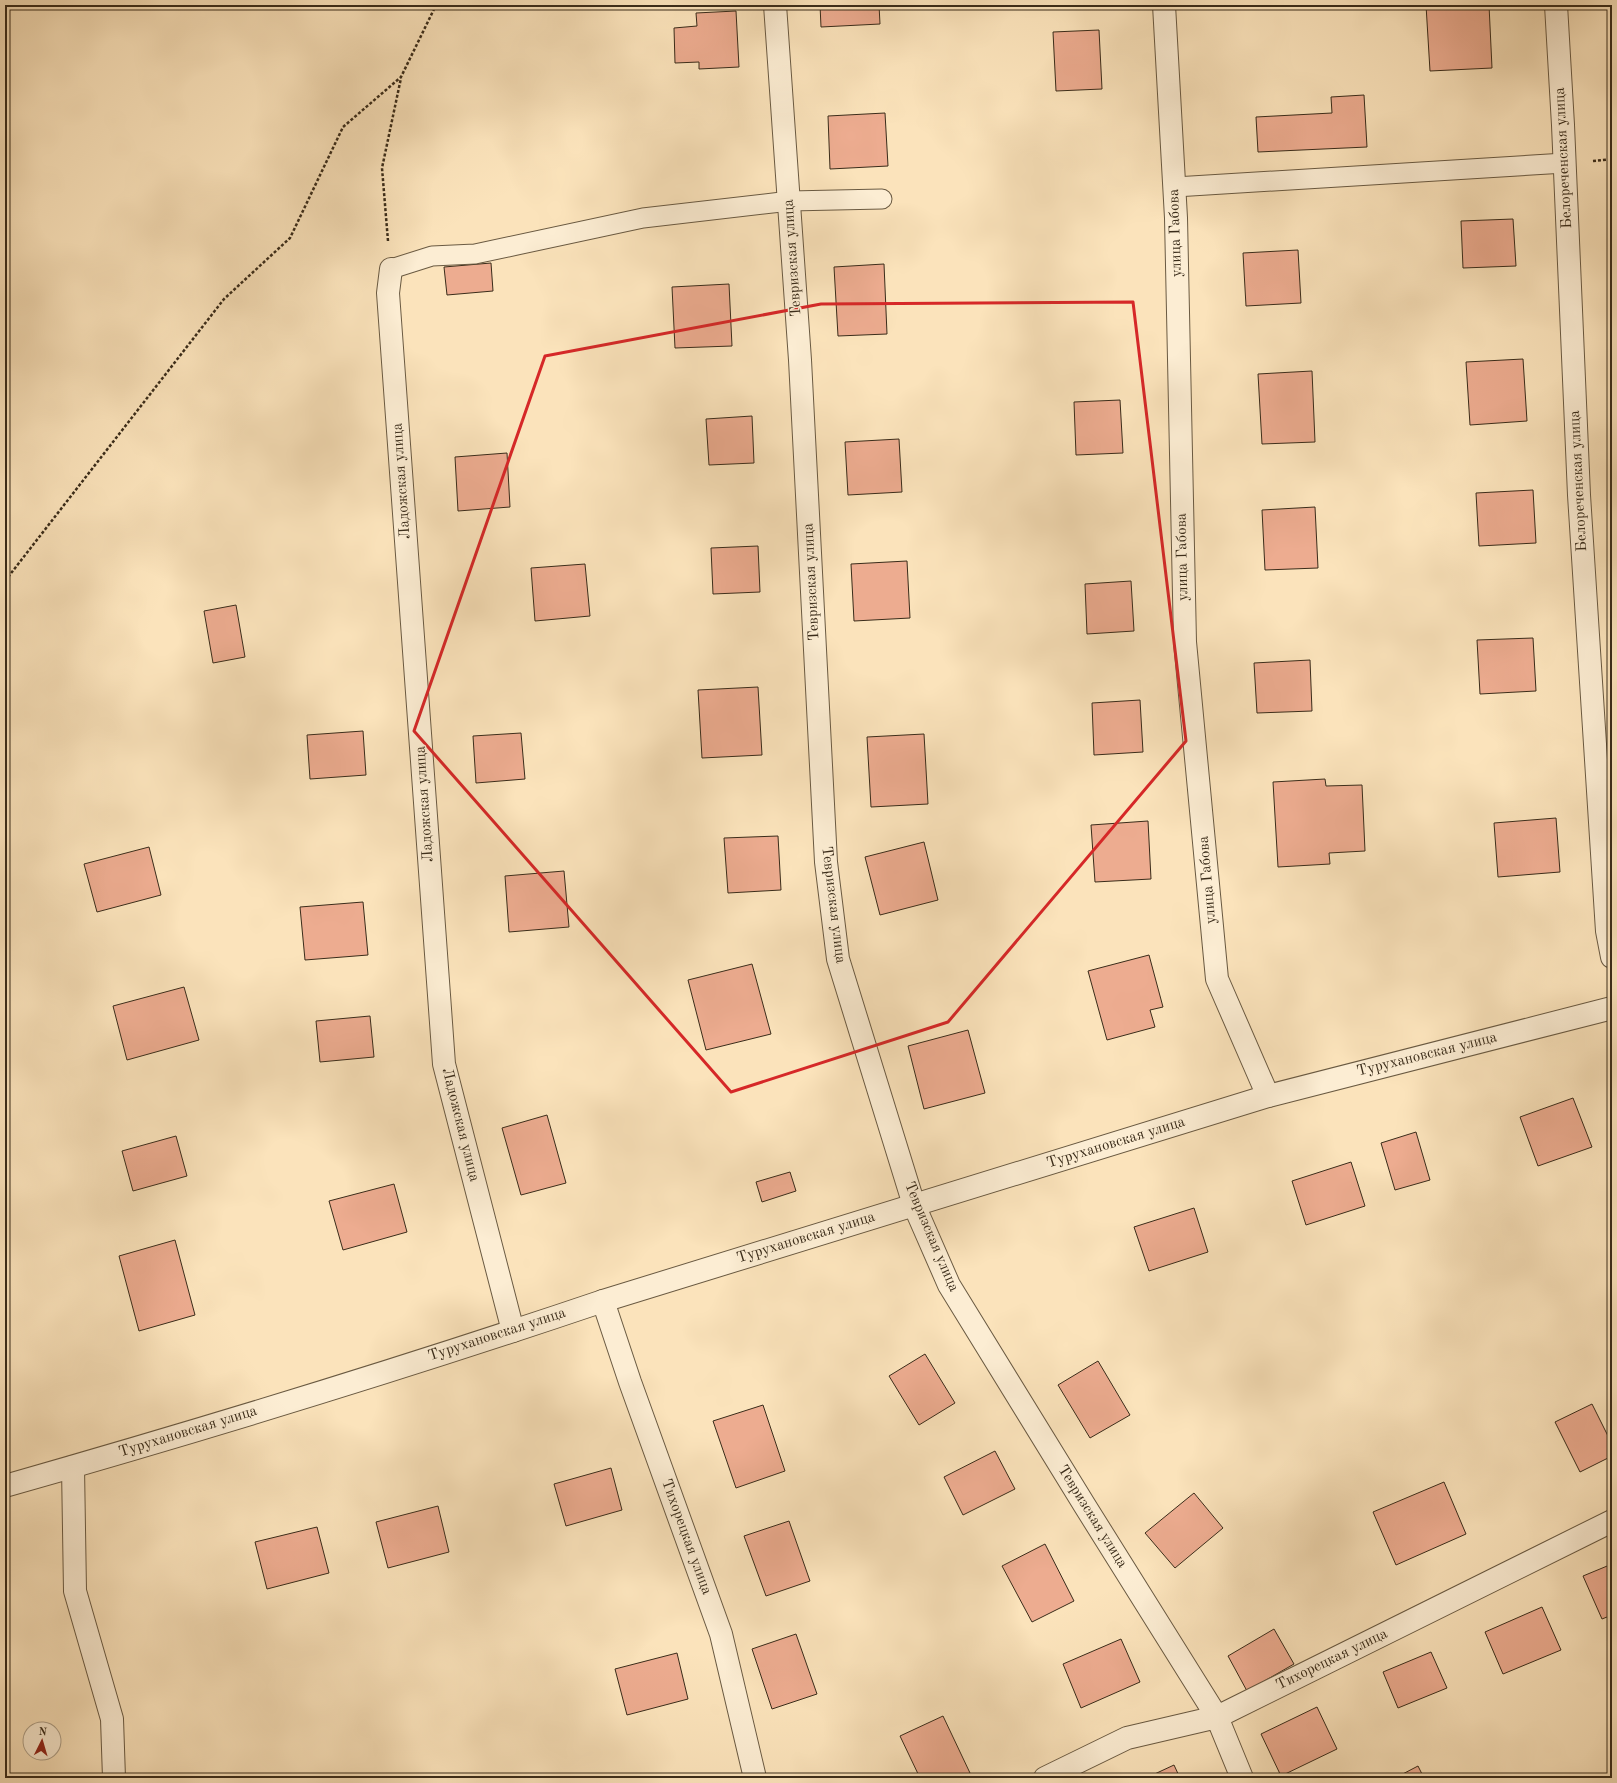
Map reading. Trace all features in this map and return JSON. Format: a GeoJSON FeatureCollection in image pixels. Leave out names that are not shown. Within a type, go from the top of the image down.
{"type":"FeatureCollection","features":[{"type":"Feature","properties":{"kind":"street","name":"Тевризская улица"},"geometry":{"type":"LineString","coordinates":[[775,5],[800,360],[826,862],[838,959],[914,1205],[949,1285],[1217,1717],[1242,1778]]}},
{"type":"Feature","properties":{"kind":"street","name":"улица Габова"},"geometry":{"type":"LineString","coordinates":[[1164,5],[1175,187],[1185,642],[1217,979],[1268,1096]]}},
{"type":"Feature","properties":{"kind":"street","name":"Белореченская улица"},"geometry":{"type":"LineString","coordinates":[[1556,5],[1565,163],[1579,494],[1607,931],[1612,957]]}},
{"type":"Feature","properties":{"kind":"street","name":"Ладожская улица"},"geometry":{"type":"LineString","coordinates":[[391,269],[388,293],[444,1064],[513,1331]]}},
{"type":"Feature","properties":{"kind":"street","name":"Турухановская улица"},"geometry":{"type":"LineString","coordinates":[[5,1486],[73,1467],[513,1331],[603,1301],[1268,1096],[1612,1008]]}},
{"type":"Feature","properties":{"kind":"street","name":"Тихорецкая улица"},"geometry":{"type":"LineString","coordinates":[[603,1301],[633,1390],[721,1634],[755,1778]]}},
{"type":"Feature","properties":{"kind":"street"},"geometry":{"type":"LineString","coordinates":[[73,1467],[75,1591],[112,1719],[114,1778]]}},
{"type":"Feature","properties":{"kind":"street","name":"Тихорецкая улица"},"geometry":{"type":"LineString","coordinates":[[1045,1778],[1126,1738],[1217,1717],[1612,1521]]}},
{"type":"Feature","properties":{"kind":"lane"},"geometry":{"type":"LineString","coordinates":[[1175,187],[1565,163]]}},
{"type":"Feature","properties":{"kind":"lane"},"geometry":{"type":"LineString","coordinates":[[391,269],[432,256],[475,254],[643,218],[790,202],[882,199]]}},
{"type":"Feature","properties":{"kind":"path"},"geometry":{"type":"LineString","coordinates":[[391,269],[382,168],[401,77],[436,5]]}},
{"type":"Feature","properties":{"kind":"path"},"geometry":{"type":"LineString","coordinates":[[5,581],[224,299],[290,238],[343,127],[401,77]]}},
{"type":"Feature","properties":{"kind":"highlighted area"},"geometry":{"type":"Polygon","coordinates":[[[1133,302],[1186,741],[948,1022],[731,1092],[414,731],[545,356],[821,304],[1133,302]]]}},
{"type":"Feature","properties":{"kind":"building"},"geometry":{"type":"Polygon","coordinates":[[[820,5],[879,5],[880,24],[821,27],[820,5]]]}},
{"type":"Feature","properties":{"kind":"building"},"geometry":{"type":"Polygon","coordinates":[[[1426,5],[1489,5],[1492,68],[1430,71],[1426,5]]]}},
{"type":"Feature","properties":{"kind":"building"},"geometry":{"type":"Polygon","coordinates":[[[1608,5],[1612,5],[1612,72],[1608,5]]]}},
{"type":"Feature","properties":{"kind":"building"},"geometry":{"type":"Polygon","coordinates":[[[736,11],[739,67],[699,69],[699,62],[675,63],[674,28],[697,26],[696,13],[736,11]]]}},
{"type":"Feature","properties":{"kind":"building"},"geometry":{"type":"Polygon","coordinates":[[[1099,30],[1102,89],[1056,91],[1053,32],[1099,30]]]}},
{"type":"Feature","properties":{"kind":"building"},"geometry":{"type":"Polygon","coordinates":[[[1364,95],[1367,147],[1258,152],[1256,117],[1332,113],[1331,97],[1364,95]]]}},
{"type":"Feature","properties":{"kind":"building"},"geometry":{"type":"Polygon","coordinates":[[[885,113],[888,166],[830,169],[828,116],[885,113]]]}},
{"type":"Feature","properties":{"kind":"building"},"geometry":{"type":"Polygon","coordinates":[[[1513,219],[1516,266],[1463,268],[1461,221],[1513,219]]]}},
{"type":"Feature","properties":{"kind":"building"},"geometry":{"type":"Polygon","coordinates":[[[1298,250],[1301,303],[1246,306],[1243,253],[1298,250]]]}},
{"type":"Feature","properties":{"kind":"building"},"geometry":{"type":"Polygon","coordinates":[[[491,263],[493,291],[447,295],[444,267],[491,263]]]}},
{"type":"Feature","properties":{"kind":"building"},"geometry":{"type":"Polygon","coordinates":[[[884,264],[887,334],[838,336],[834,267],[884,264]]]}},
{"type":"Feature","properties":{"kind":"building"},"geometry":{"type":"Polygon","coordinates":[[[729,284],[732,346],[675,348],[672,287],[729,284]]]}},
{"type":"Feature","properties":{"kind":"building"},"geometry":{"type":"Polygon","coordinates":[[[1523,359],[1527,421],[1470,425],[1466,362],[1523,359]]]}},
{"type":"Feature","properties":{"kind":"building"},"geometry":{"type":"Polygon","coordinates":[[[1312,371],[1315,442],[1262,444],[1258,374],[1312,371]]]}},
{"type":"Feature","properties":{"kind":"building"},"geometry":{"type":"Polygon","coordinates":[[[1120,400],[1123,453],[1076,455],[1074,402],[1120,400]]]}},
{"type":"Feature","properties":{"kind":"building"},"geometry":{"type":"Polygon","coordinates":[[[752,416],[754,463],[709,465],[706,419],[752,416]]]}},
{"type":"Feature","properties":{"kind":"building"},"geometry":{"type":"Polygon","coordinates":[[[899,439],[902,492],[848,495],[845,442],[899,439]]]}},
{"type":"Feature","properties":{"kind":"building"},"geometry":{"type":"Polygon","coordinates":[[[507,453],[510,507],[458,511],[455,457],[507,453]]]}},
{"type":"Feature","properties":{"kind":"building"},"geometry":{"type":"Polygon","coordinates":[[[1533,490],[1536,543],[1479,546],[1476,493],[1533,490]]]}},
{"type":"Feature","properties":{"kind":"building"},"geometry":{"type":"Polygon","coordinates":[[[1315,507],[1318,568],[1265,570],[1262,510],[1315,507]]]}},
{"type":"Feature","properties":{"kind":"building"},"geometry":{"type":"Polygon","coordinates":[[[758,546],[760,592],[713,594],[711,548],[758,546]]]}},
{"type":"Feature","properties":{"kind":"building"},"geometry":{"type":"Polygon","coordinates":[[[907,561],[910,618],[854,621],[851,564],[907,561]]]}},
{"type":"Feature","properties":{"kind":"building"},"geometry":{"type":"Polygon","coordinates":[[[585,564],[590,616],[535,621],[531,568],[585,564]]]}},
{"type":"Feature","properties":{"kind":"building"},"geometry":{"type":"Polygon","coordinates":[[[1131,581],[1134,631],[1087,634],[1085,584],[1131,581]]]}},
{"type":"Feature","properties":{"kind":"building"},"geometry":{"type":"Polygon","coordinates":[[[236,605],[245,657],[213,663],[204,611],[236,605]]]}},
{"type":"Feature","properties":{"kind":"building"},"geometry":{"type":"Polygon","coordinates":[[[1533,638],[1536,691],[1480,694],[1477,640],[1533,638]]]}},
{"type":"Feature","properties":{"kind":"building"},"geometry":{"type":"Polygon","coordinates":[[[1310,660],[1312,711],[1257,713],[1254,663],[1310,660]]]}},
{"type":"Feature","properties":{"kind":"building"},"geometry":{"type":"Polygon","coordinates":[[[758,687],[762,755],[702,758],[698,690],[758,687]]]}},
{"type":"Feature","properties":{"kind":"building"},"geometry":{"type":"Polygon","coordinates":[[[1140,700],[1143,752],[1094,755],[1092,703],[1140,700]]]}},
{"type":"Feature","properties":{"kind":"building"},"geometry":{"type":"Polygon","coordinates":[[[363,731],[366,775],[310,779],[307,735],[363,731]]]}},
{"type":"Feature","properties":{"kind":"building"},"geometry":{"type":"Polygon","coordinates":[[[521,733],[525,779],[476,783],[473,736],[521,733]]]}},
{"type":"Feature","properties":{"kind":"building"},"geometry":{"type":"Polygon","coordinates":[[[924,734],[928,804],[871,807],[867,737],[924,734]]]}},
{"type":"Feature","properties":{"kind":"building"},"geometry":{"type":"Polygon","coordinates":[[[1325,779],[1326,786],[1362,785],[1365,851],[1329,853],[1330,864],[1278,867],[1273,782],[1325,779]]]}},
{"type":"Feature","properties":{"kind":"building"},"geometry":{"type":"Polygon","coordinates":[[[1556,818],[1560,872],[1498,877],[1494,823],[1556,818]]]}},
{"type":"Feature","properties":{"kind":"building"},"geometry":{"type":"Polygon","coordinates":[[[1148,821],[1151,879],[1095,882],[1091,825],[1148,821]]]}},
{"type":"Feature","properties":{"kind":"building"},"geometry":{"type":"Polygon","coordinates":[[[778,836],[781,890],[728,893],[724,838],[778,836]]]}},
{"type":"Feature","properties":{"kind":"building"},"geometry":{"type":"Polygon","coordinates":[[[924,842],[938,900],[880,915],[865,857],[924,842]]]}},
{"type":"Feature","properties":{"kind":"building"},"geometry":{"type":"Polygon","coordinates":[[[149,847],[161,895],[97,912],[84,864],[149,847]]]}},
{"type":"Feature","properties":{"kind":"building"},"geometry":{"type":"Polygon","coordinates":[[[564,871],[569,927],[509,932],[505,876],[564,871]]]}},
{"type":"Feature","properties":{"kind":"building"},"geometry":{"type":"Polygon","coordinates":[[[363,902],[368,955],[305,960],[300,907],[363,902]]]}},
{"type":"Feature","properties":{"kind":"building"},"geometry":{"type":"Polygon","coordinates":[[[1149,955],[1163,1007],[1150,1010],[1155,1027],[1107,1040],[1088,971],[1149,955]]]}},
{"type":"Feature","properties":{"kind":"building"},"geometry":{"type":"Polygon","coordinates":[[[752,964],[771,1034],[706,1050],[688,980],[752,964]]]}},
{"type":"Feature","properties":{"kind":"building"},"geometry":{"type":"Polygon","coordinates":[[[184,987],[199,1040],[127,1060],[113,1006],[184,987]]]}},
{"type":"Feature","properties":{"kind":"building"},"geometry":{"type":"Polygon","coordinates":[[[370,1016],[374,1057],[320,1062],[316,1021],[370,1016]]]}},
{"type":"Feature","properties":{"kind":"building"},"geometry":{"type":"Polygon","coordinates":[[[968,1030],[985,1093],[924,1109],[908,1046],[968,1030]]]}},
{"type":"Feature","properties":{"kind":"building"},"geometry":{"type":"Polygon","coordinates":[[[1573,1098],[1592,1147],[1538,1166],[1520,1117],[1573,1098]]]}},
{"type":"Feature","properties":{"kind":"building"},"geometry":{"type":"Polygon","coordinates":[[[547,1115],[566,1183],[521,1195],[502,1128],[547,1115]]]}},
{"type":"Feature","properties":{"kind":"building"},"geometry":{"type":"Polygon","coordinates":[[[1416,1132],[1430,1180],[1395,1190],[1381,1143],[1416,1132]]]}},
{"type":"Feature","properties":{"kind":"building"},"geometry":{"type":"Polygon","coordinates":[[[176,1136],[187,1176],[133,1191],[122,1151],[176,1136]]]}},
{"type":"Feature","properties":{"kind":"building"},"geometry":{"type":"Polygon","coordinates":[[[1351,1162],[1365,1206],[1306,1225],[1292,1181],[1351,1162]]]}},
{"type":"Feature","properties":{"kind":"building"},"geometry":{"type":"Polygon","coordinates":[[[790,1172],[796,1191],[762,1202],[756,1182],[790,1172]]]}},
{"type":"Feature","properties":{"kind":"building"},"geometry":{"type":"Polygon","coordinates":[[[394,1184],[407,1232],[343,1250],[329,1201],[394,1184]]]}},
{"type":"Feature","properties":{"kind":"building"},"geometry":{"type":"Polygon","coordinates":[[[1194,1208],[1208,1252],[1149,1271],[1134,1227],[1194,1208]]]}},
{"type":"Feature","properties":{"kind":"building"},"geometry":{"type":"Polygon","coordinates":[[[175,1240],[195,1315],[139,1331],[119,1256],[175,1240]]]}},
{"type":"Feature","properties":{"kind":"building"},"geometry":{"type":"Polygon","coordinates":[[[925,1354],[955,1403],[919,1425],[889,1376],[925,1354]]]}},
{"type":"Feature","properties":{"kind":"building"},"geometry":{"type":"Polygon","coordinates":[[[1098,1361],[1130,1415],[1090,1438],[1058,1385],[1098,1361]]]}},
{"type":"Feature","properties":{"kind":"building"},"geometry":{"type":"Polygon","coordinates":[[[1592,1404],[1612,1444],[1612,1456],[1580,1472],[1555,1422],[1592,1404]]]}},
{"type":"Feature","properties":{"kind":"building"},"geometry":{"type":"Polygon","coordinates":[[[763,1405],[785,1471],[736,1488],[713,1421],[763,1405]]]}},
{"type":"Feature","properties":{"kind":"building"},"geometry":{"type":"Polygon","coordinates":[[[995,1451],[1015,1489],[963,1515],[944,1477],[995,1451]]]}},
{"type":"Feature","properties":{"kind":"building"},"geometry":{"type":"Polygon","coordinates":[[[611,1468],[622,1510],[566,1526],[554,1484],[611,1468]]]}},
{"type":"Feature","properties":{"kind":"building"},"geometry":{"type":"Polygon","coordinates":[[[1444,1482],[1466,1534],[1396,1565],[1373,1512],[1444,1482]]]}},
{"type":"Feature","properties":{"kind":"building"},"geometry":{"type":"Polygon","coordinates":[[[1194,1493],[1223,1528],[1175,1568],[1145,1533],[1194,1493]]]}},
{"type":"Feature","properties":{"kind":"building"},"geometry":{"type":"Polygon","coordinates":[[[438,1506],[449,1552],[388,1568],[376,1522],[438,1506]]]}},
{"type":"Feature","properties":{"kind":"building"},"geometry":{"type":"Polygon","coordinates":[[[789,1521],[810,1581],[766,1596],[744,1536],[789,1521]]]}},
{"type":"Feature","properties":{"kind":"building"},"geometry":{"type":"Polygon","coordinates":[[[317,1527],[329,1573],[267,1589],[255,1542],[317,1527]]]}},
{"type":"Feature","properties":{"kind":"building"},"geometry":{"type":"Polygon","coordinates":[[[1045,1544],[1074,1601],[1032,1622],[1002,1566],[1045,1544]]]}},
{"type":"Feature","properties":{"kind":"building"},"geometry":{"type":"Polygon","coordinates":[[[1612,1564],[1612,1615],[1602,1619],[1583,1576],[1612,1564]]]}},
{"type":"Feature","properties":{"kind":"building"},"geometry":{"type":"Polygon","coordinates":[[[1542,1607],[1561,1650],[1503,1674],[1485,1632],[1542,1607]]]}},
{"type":"Feature","properties":{"kind":"building"},"geometry":{"type":"Polygon","coordinates":[[[1274,1629],[1294,1664],[1247,1691],[1228,1656],[1274,1629]]]}},
{"type":"Feature","properties":{"kind":"building"},"geometry":{"type":"Polygon","coordinates":[[[796,1634],[817,1694],[772,1709],[752,1649],[796,1634]]]}},
{"type":"Feature","properties":{"kind":"building"},"geometry":{"type":"Polygon","coordinates":[[[1121,1639],[1140,1682],[1081,1708],[1063,1664],[1121,1639]]]}},
{"type":"Feature","properties":{"kind":"building"},"geometry":{"type":"Polygon","coordinates":[[[1431,1652],[1447,1688],[1398,1708],[1383,1672],[1431,1652]]]}},
{"type":"Feature","properties":{"kind":"building"},"geometry":{"type":"Polygon","coordinates":[[[677,1653],[688,1699],[627,1715],[615,1669],[677,1653]]]}},
{"type":"Feature","properties":{"kind":"building"},"geometry":{"type":"Polygon","coordinates":[[[1317,1707],[1337,1749],[1281,1776],[1261,1734],[1317,1707]]]}},
{"type":"Feature","properties":{"kind":"building"},"geometry":{"type":"Polygon","coordinates":[[[943,1716],[970,1773],[960,1778],[920,1778],[900,1736],[943,1716]]]}},
{"type":"Feature","properties":{"kind":"building"},"geometry":{"type":"Polygon","coordinates":[[[1174,1765],[1180,1778],[1146,1778],[1174,1765]]]}},
{"type":"Feature","properties":{"kind":"building"},"geometry":{"type":"Polygon","coordinates":[[[1418,1766],[1424,1778],[1395,1778],[1418,1766]]]}}]}
